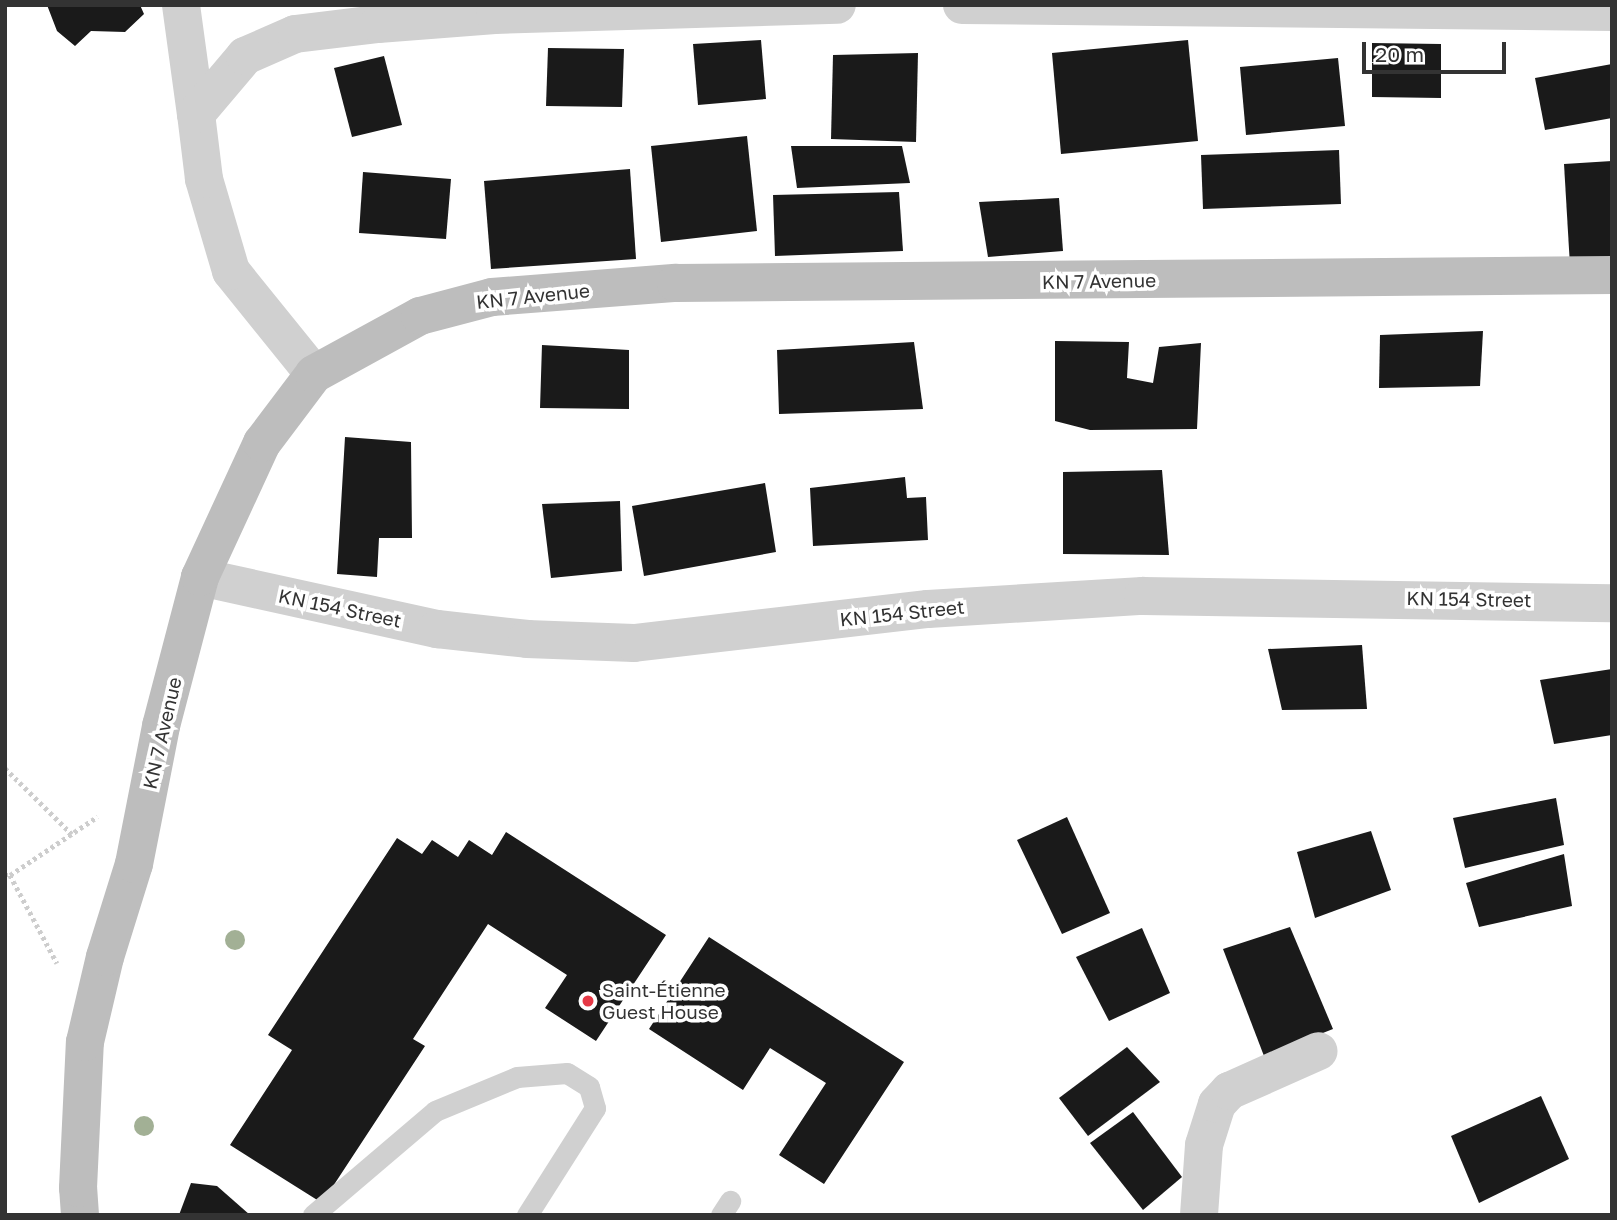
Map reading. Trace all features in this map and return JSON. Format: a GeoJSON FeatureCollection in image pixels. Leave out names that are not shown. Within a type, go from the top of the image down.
{"type":"FeatureCollection","features":[{"type":"Feature","properties":{"kind":"street"},"geometry":{"type":"LineString","coordinates":[[181,5],[204,179],[231,271],[314,374]]}},
{"type":"Feature","properties":{"kind":"street"},"geometry":{"type":"LineString","coordinates":[[195,114],[245,56],[295,34],[495,15],[837,5]]}},
{"type":"Feature","properties":{"kind":"street"},"geometry":{"type":"LineString","coordinates":[[961,5],[1612,12]]}},
{"type":"Feature","properties":{"kind":"street","name":"KN 7 Avenue"},"geometry":{"type":"LineString","coordinates":[[80,1215],[78,1188],[89,1024],[134,864],[200,577],[262,443],[314,374],[420,316],[492,297],[676,283],[1612,275]]}},
{"type":"Feature","properties":{"kind":"street","name":"KN 154 Street"},"geometry":{"type":"LineString","coordinates":[[200,577],[437,629],[527,639],[634,643],[928,608],[1143,596],[1612,603]]}},
{"type":"Feature","properties":{"kind":"street"},"geometry":{"type":"LineString","coordinates":[[1199,1215],[1204,1145],[1217,1104],[1229,1091],[1319,1051]]}},
{"type":"Feature","properties":{"kind":"lane"},"geometry":{"type":"LineString","coordinates":[[313,1215],[435,1111],[517,1076],[567,1073],[589,1087],[595,1108],[527,1215]]}},
{"type":"Feature","properties":{"kind":"path"},"geometry":{"type":"LineString","coordinates":[[5,768],[72,834]]}},
{"type":"Feature","properties":{"kind":"path"},"geometry":{"type":"LineString","coordinates":[[89,1024],[8,875],[151,781]]}},
{"type":"Feature","properties":{"kind":"building"},"geometry":{"type":"Polygon","coordinates":[[[47,5],[140,5],[144,14],[125,32],[91,31],[75,46],[57,31],[47,5]]]}},
{"type":"Feature","properties":{"kind":"building"},"geometry":{"type":"Polygon","coordinates":[[[761,40],[766,99],[698,105],[693,44],[761,40]]]}},
{"type":"Feature","properties":{"kind":"building"},"geometry":{"type":"Polygon","coordinates":[[[1188,40],[1198,141],[1061,154],[1052,53],[1188,40]]]}},
{"type":"Feature","properties":{"kind":"building"},"geometry":{"type":"Polygon","coordinates":[[[1372,43],[1441,44],[1441,98],[1372,97],[1372,43]]]}},
{"type":"Feature","properties":{"kind":"building"},"geometry":{"type":"Polygon","coordinates":[[[548,48],[624,49],[622,107],[546,106],[548,48]]]}},
{"type":"Feature","properties":{"kind":"building"},"geometry":{"type":"Polygon","coordinates":[[[918,53],[916,142],[831,139],[833,55],[918,53]]]}},
{"type":"Feature","properties":{"kind":"building"},"geometry":{"type":"Polygon","coordinates":[[[384,56],[402,125],[352,137],[334,68],[384,56]]]}},
{"type":"Feature","properties":{"kind":"building"},"geometry":{"type":"Polygon","coordinates":[[[1338,58],[1345,126],[1246,135],[1240,67],[1338,58]]]}},
{"type":"Feature","properties":{"kind":"building"},"geometry":{"type":"Polygon","coordinates":[[[1612,64],[1612,118],[1545,130],[1535,78],[1612,64]]]}},
{"type":"Feature","properties":{"kind":"building"},"geometry":{"type":"Polygon","coordinates":[[[747,136],[757,231],[661,242],[651,146],[747,136]]]}},
{"type":"Feature","properties":{"kind":"building"},"geometry":{"type":"Polygon","coordinates":[[[791,146],[902,146],[910,183],[797,188],[791,146]]]}},
{"type":"Feature","properties":{"kind":"building"},"geometry":{"type":"Polygon","coordinates":[[[1339,150],[1341,204],[1203,209],[1201,155],[1339,150]]]}},
{"type":"Feature","properties":{"kind":"building"},"geometry":{"type":"Polygon","coordinates":[[[1612,161],[1612,263],[1570,266],[1564,164],[1612,161]]]}},
{"type":"Feature","properties":{"kind":"building"},"geometry":{"type":"Polygon","coordinates":[[[630,169],[636,259],[491,269],[484,181],[630,169]]]}},
{"type":"Feature","properties":{"kind":"building"},"geometry":{"type":"Polygon","coordinates":[[[363,172],[451,179],[446,239],[359,233],[363,172]]]}},
{"type":"Feature","properties":{"kind":"building"},"geometry":{"type":"Polygon","coordinates":[[[899,192],[903,251],[775,256],[773,195],[899,192]]]}},
{"type":"Feature","properties":{"kind":"building"},"geometry":{"type":"Polygon","coordinates":[[[1059,198],[1063,251],[988,257],[979,202],[1059,198]]]}},
{"type":"Feature","properties":{"kind":"building"},"geometry":{"type":"Polygon","coordinates":[[[1483,331],[1480,386],[1379,388],[1380,335],[1483,331]]]}},
{"type":"Feature","properties":{"kind":"building"},"geometry":{"type":"Polygon","coordinates":[[[1055,341],[1129,342],[1127,378],[1153,383],[1159,347],[1201,343],[1197,429],[1090,430],[1055,421],[1055,341]]]}},
{"type":"Feature","properties":{"kind":"building"},"geometry":{"type":"Polygon","coordinates":[[[914,342],[923,409],[779,414],[777,350],[914,342]]]}},
{"type":"Feature","properties":{"kind":"building"},"geometry":{"type":"Polygon","coordinates":[[[542,345],[629,350],[629,409],[540,408],[542,345]]]}},
{"type":"Feature","properties":{"kind":"building"},"geometry":{"type":"Polygon","coordinates":[[[345,437],[411,442],[412,538],[379,538],[377,577],[337,574],[345,437]]]}},
{"type":"Feature","properties":{"kind":"building"},"geometry":{"type":"Polygon","coordinates":[[[1162,470],[1169,555],[1063,554],[1063,472],[1162,470]]]}},
{"type":"Feature","properties":{"kind":"building"},"geometry":{"type":"Polygon","coordinates":[[[905,477],[907,498],[926,497],[928,540],[813,546],[810,488],[905,477]]]}},
{"type":"Feature","properties":{"kind":"building"},"geometry":{"type":"Polygon","coordinates":[[[765,483],[776,552],[644,576],[632,506],[765,483]]]}},
{"type":"Feature","properties":{"kind":"building"},"geometry":{"type":"Polygon","coordinates":[[[620,501],[622,571],[551,578],[542,504],[620,501]]]}},
{"type":"Feature","properties":{"kind":"building"},"geometry":{"type":"Polygon","coordinates":[[[1362,645],[1367,709],[1282,710],[1268,649],[1362,645]]]}},
{"type":"Feature","properties":{"kind":"building"},"geometry":{"type":"Polygon","coordinates":[[[1612,669],[1612,735],[1554,744],[1540,680],[1612,669]]]}},
{"type":"Feature","properties":{"kind":"building"},"geometry":{"type":"Polygon","coordinates":[[[1556,798],[1564,845],[1465,868],[1453,818],[1556,798]]]}},
{"type":"Feature","properties":{"kind":"building"},"geometry":{"type":"Polygon","coordinates":[[[1067,817],[1110,913],[1062,934],[1017,840],[1067,817]]]}},
{"type":"Feature","properties":{"kind":"building"},"geometry":{"type":"Polygon","coordinates":[[[1371,831],[1391,890],[1315,918],[1297,852],[1371,831]]]}},
{"type":"Feature","properties":{"kind":"building"},"geometry":{"type":"Polygon","coordinates":[[[506,832],[666,935],[596,1041],[545,1008],[567,975],[488,924],[413,1039],[425,1046],[322,1203],[230,1145],[292,1050],[268,1035],[397,838],[422,854],[432,840],[458,857],[469,840],[492,855],[506,832]]]}},
{"type":"Feature","properties":{"kind":"building"},"geometry":{"type":"Polygon","coordinates":[[[1564,854],[1572,906],[1479,927],[1466,883],[1564,854]]]}},
{"type":"Feature","properties":{"kind":"building"},"geometry":{"type":"Polygon","coordinates":[[[1290,927],[1333,1029],[1264,1056],[1223,949],[1290,927]]]}},
{"type":"Feature","properties":{"kind":"building"},"geometry":{"type":"Polygon","coordinates":[[[1142,928],[1170,993],[1109,1021],[1076,957],[1142,928]]]}},
{"type":"Feature","properties":{"kind":"building"},"geometry":{"type":"Polygon","coordinates":[[[709,937],[904,1062],[824,1184],[779,1155],[826,1083],[770,1048],[743,1090],[649,1029],[709,937]]]}},
{"type":"Feature","properties":{"kind":"building"},"geometry":{"type":"Polygon","coordinates":[[[1127,1047],[1160,1082],[1088,1136],[1059,1098],[1127,1047]]]}},
{"type":"Feature","properties":{"kind":"building"},"geometry":{"type":"Polygon","coordinates":[[[1541,1096],[1569,1159],[1479,1203],[1451,1136],[1541,1096]]]}},
{"type":"Feature","properties":{"kind":"building"},"geometry":{"type":"Polygon","coordinates":[[[1133,1112],[1182,1177],[1143,1210],[1090,1143],[1133,1112]]]}},
{"type":"Feature","properties":{"kind":"building"},"geometry":{"type":"Polygon","coordinates":[[[191,1183],[217,1186],[250,1215],[179,1215],[191,1183]]]}},
{"type":"Feature","properties":{"kind":"place","name":"Saint-Étienne Guest House"},"geometry":{"type":"Point","coordinates":[588,1001]}}]}
